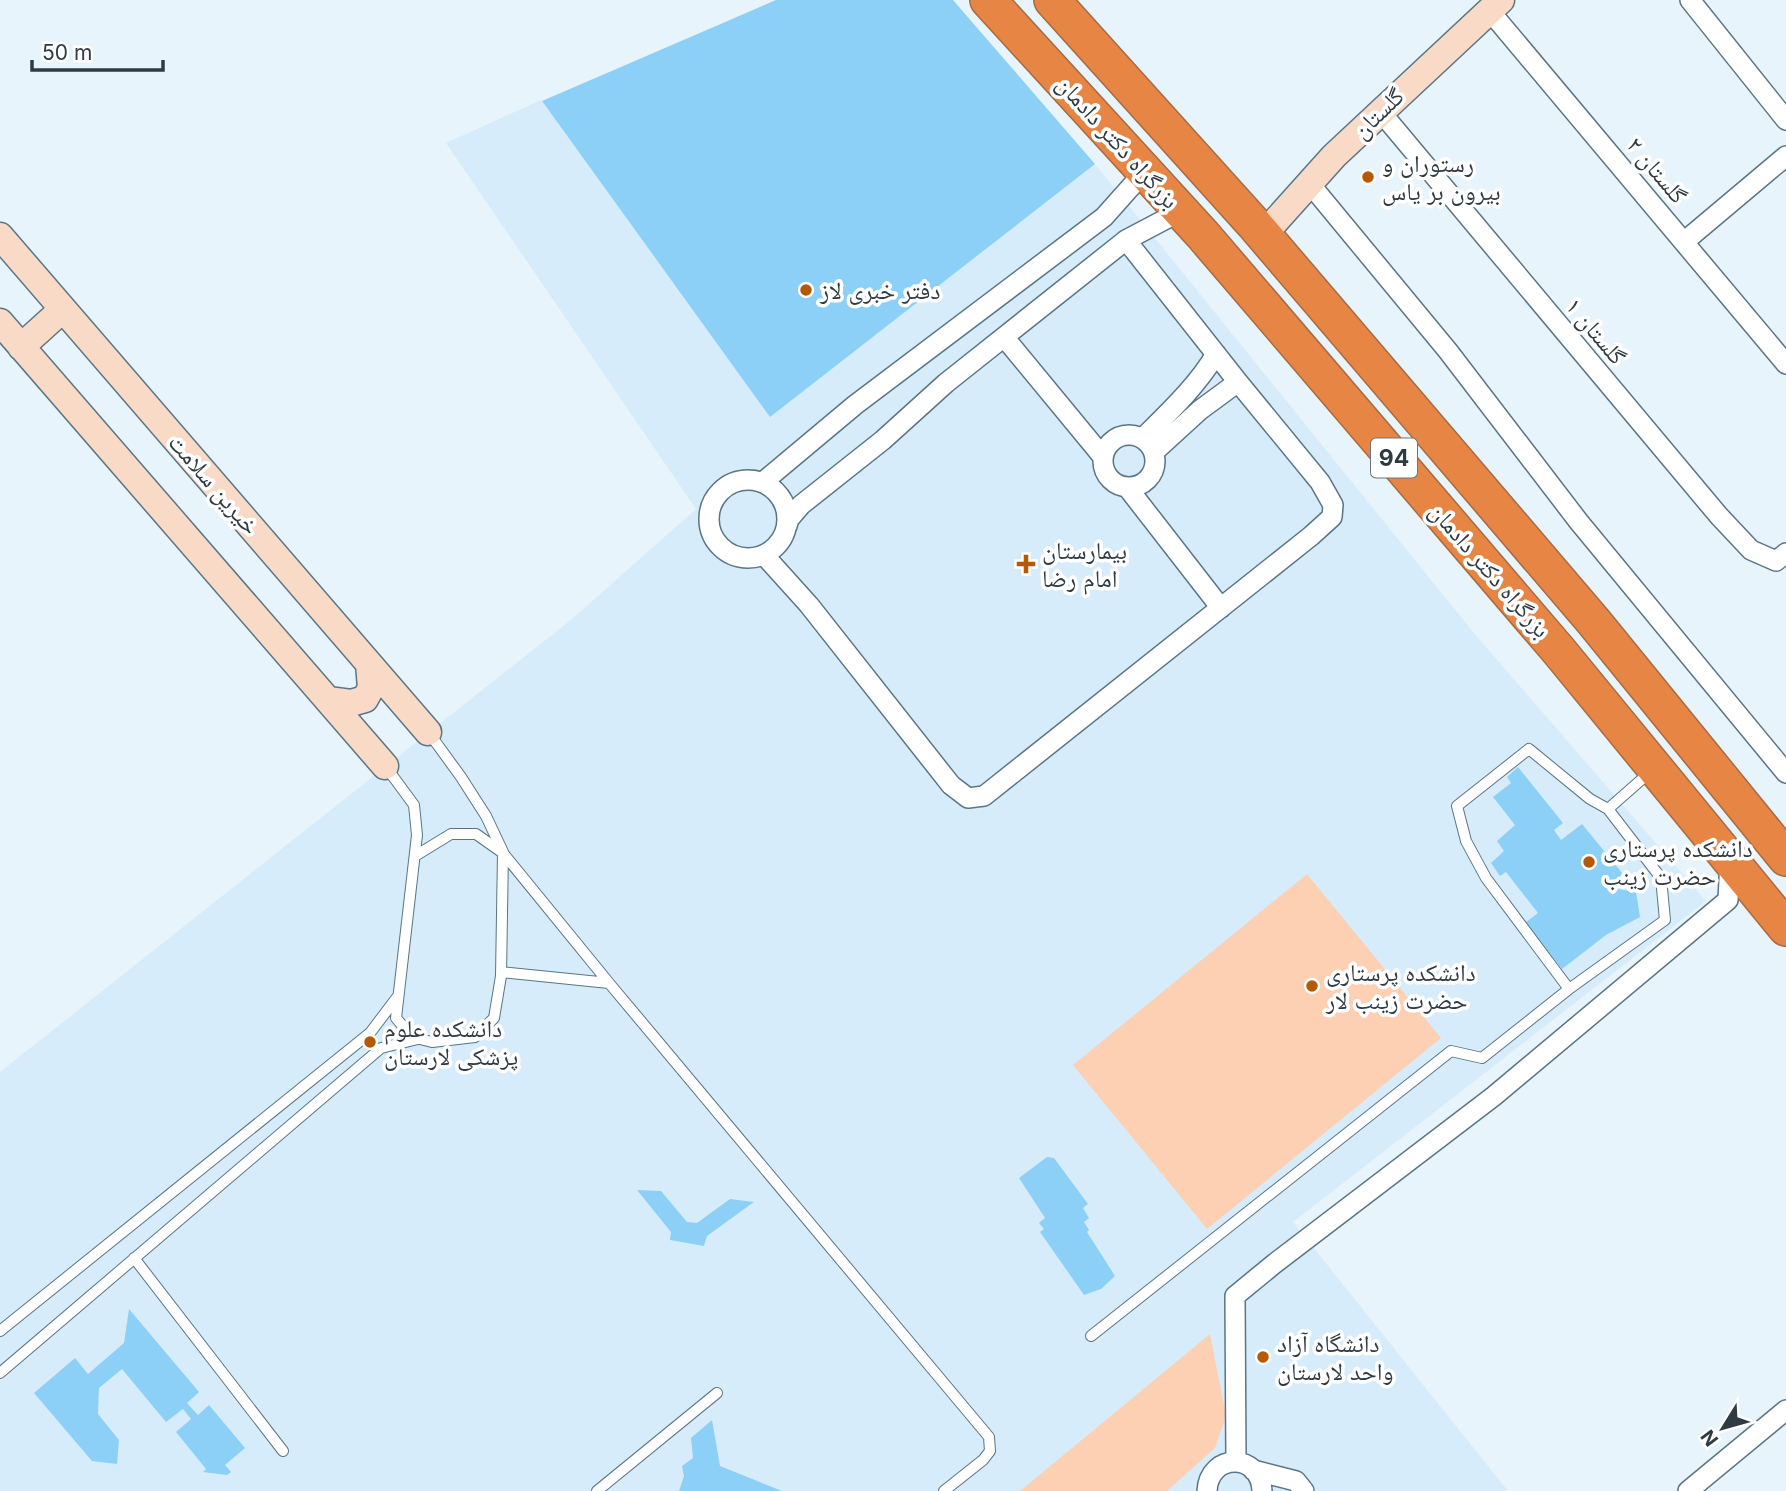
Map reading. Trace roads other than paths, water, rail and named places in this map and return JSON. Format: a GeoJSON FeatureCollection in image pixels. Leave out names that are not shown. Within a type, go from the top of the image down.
{"type":"FeatureCollection","features":[{"type":"Feature","properties":{"kind":"highway","name":"بزرگراه دکتر دادمان"},"geometry":{"type":"LineString","coordinates":[[988,0],[1181,211],[1559,651],[1786,928]]}},
{"type":"Feature","properties":{"kind":"highway","name":"بزرگراه دکتر دادمان"},"geometry":{"type":"LineString","coordinates":[[1052,0],[1264,234],[1594,622],[1786,858]]}},
{"type":"Feature","properties":{"kind":"highway"},"geometry":{"type":"LineString","coordinates":[[1559,651],[1594,622]]}},
{"type":"Feature","properties":{"kind":"street"},"geometry":{"type":"LineString","coordinates":[[1690,0],[1786,120]]}},
{"type":"Feature","properties":{"kind":"street","name":"گلستان"},"geometry":{"type":"LineString","coordinates":[[1264,234],[1334,156],[1495,5]]}},
{"type":"Feature","properties":{"kind":"street","name":"گلستان ۲"},"geometry":{"type":"LineString","coordinates":[[1495,5],[1786,364]]}},
{"type":"Feature","properties":{"kind":"street","name":"گلستان ۱"},"geometry":{"type":"LineString","coordinates":[[1381,111],[1719,516],[1751,550],[1776,561],[1785,555]]}},
{"type":"Feature","properties":{"kind":"street"},"geometry":{"type":"LineString","coordinates":[[1685,241],[1786,156]]}},
{"type":"Feature","properties":{"kind":"street"},"geometry":{"type":"LineString","coordinates":[[763,482],[855,405],[1104,216],[1145,171]]}},
{"type":"Feature","properties":{"kind":"street"},"geometry":{"type":"LineString","coordinates":[[1310,184],[1448,351],[1579,522],[1786,773]]}},
{"type":"Feature","properties":{"kind":"street"},"geometry":{"type":"LineString","coordinates":[[787,526],[787,512],[783,500],[775,489],[763,482],[750,479],[725,486],[710,508],[709,521],[718,544],[740,557],[764,555],[775,548],[783,538],[787,526],[789,519],[801,505],[883,440],[946,383],[1126,240],[1181,211]]}},
{"type":"Feature","properties":{"kind":"street","name":"خیرین سلامت"},"geometry":{"type":"LineString","coordinates":[[0,236],[428,732]]}},
{"type":"Feature","properties":{"kind":"street"},"geometry":{"type":"LineString","coordinates":[[764,555],[808,605],[951,785],[968,799],[984,796],[1311,536],[1332,517],[1333,505],[1320,482],[1126,240]]}},
{"type":"Feature","properties":{"kind":"street"},"geometry":{"type":"LineString","coordinates":[[21,347],[63,309]]}},
{"type":"Feature","properties":{"kind":"street"},"geometry":{"type":"LineString","coordinates":[[0,322],[385,766]]}},
{"type":"Feature","properties":{"kind":"street"},"geometry":{"type":"LineString","coordinates":[[1004,337],[1103,457]]}},
{"type":"Feature","properties":{"kind":"street"},"geometry":{"type":"LineString","coordinates":[[1148,445],[1216,354]]}},
{"type":"Feature","properties":{"kind":"street"},"geometry":{"type":"LineString","coordinates":[[1148,445],[1238,382]]}},
{"type":"Feature","properties":{"kind":"street"},"geometry":{"type":"LineString","coordinates":[[1127,487],[1144,484],[1155,470],[1148,445],[1135,435],[1118,437],[1106,449],[1103,466],[1111,480],[1127,487],[1221,608]]}},
{"type":"Feature","properties":{"kind":"street"},"geometry":{"type":"LineString","coordinates":[[328,700],[351,703],[365,699],[371,688],[369,664]]}},
{"type":"Feature","properties":{"kind":"street"},"geometry":{"type":"LineString","coordinates":[[1262,1491],[1259,1477],[1245,1466],[1235,1296],[1494,1096],[1728,900],[1730,859]]}},
{"type":"Feature","properties":{"kind":"street"},"geometry":{"type":"LineString","coordinates":[[1688,1491],[1786,1410]]}},
{"type":"Feature","properties":{"kind":"street"},"geometry":{"type":"LineString","coordinates":[[1207,1491],[1208,1479],[1213,1472],[1228,1462],[1296,1480],[1304,1491]]}},
{"type":"Feature","properties":{"kind":"lane"},"geometry":{"type":"LineString","coordinates":[[428,732],[486,816],[503,853],[989,1437],[990,1451],[983,1460],[944,1491]]}},
{"type":"Feature","properties":{"kind":"lane"},"geometry":{"type":"LineString","coordinates":[[1091,1336],[1451,1051],[1482,1058],[1569,989],[1665,920],[1661,878],[1608,809],[1590,799],[1529,749],[1457,806],[1466,841],[1486,878],[1569,989]]}},
{"type":"Feature","properties":{"kind":"lane"},"geometry":{"type":"LineString","coordinates":[[385,766],[414,805],[418,835],[396,1017],[412,1037],[432,1042],[475,1037],[494,1018],[501,972],[503,853]]}},
{"type":"Feature","properties":{"kind":"lane"},"geometry":{"type":"LineString","coordinates":[[1608,809],[1655,768]]}},
{"type":"Feature","properties":{"kind":"lane"},"geometry":{"type":"LineString","coordinates":[[415,856],[451,834],[476,834],[503,853]]}},
{"type":"Feature","properties":{"kind":"lane"},"geometry":{"type":"LineString","coordinates":[[501,972],[609,983]]}},
{"type":"Feature","properties":{"kind":"lane"},"geometry":{"type":"LineString","coordinates":[[0,1331],[370,1033],[399,996]]}},
{"type":"Feature","properties":{"kind":"lane"},"geometry":{"type":"LineString","coordinates":[[0,1373],[381,1048],[420,1039]]}},
{"type":"Feature","properties":{"kind":"lane"},"geometry":{"type":"LineString","coordinates":[[134,1258],[283,1451]]}},
{"type":"Feature","properties":{"kind":"lane"},"geometry":{"type":"LineString","coordinates":[[597,1491],[717,1393]]}},
{"type":"Feature","properties":{"kind":"place","name":"رستوران و بیرون بر یاس"},"geometry":{"type":"Point","coordinates":[1368,177]}},
{"type":"Feature","properties":{"kind":"place","name":"دفتر خبری لاز"},"geometry":{"type":"Point","coordinates":[806,290]}},
{"type":"Feature","properties":{"kind":"place","name":"بیمارستان امام رضا"},"geometry":{"type":"Point","coordinates":[1026,564]}},
{"type":"Feature","properties":{"kind":"place","name":"دانشکده پرستاری حضرت زینب"},"geometry":{"type":"Point","coordinates":[1589,862]}},
{"type":"Feature","properties":{"kind":"place","name":"دانشکده پرستاری حضرت زینب لار"},"geometry":{"type":"Point","coordinates":[1312,986]}},
{"type":"Feature","properties":{"kind":"place","name":"دانشکده علوم پزشکی لارستان"},"geometry":{"type":"Point","coordinates":[370,1042]}},
{"type":"Feature","properties":{"kind":"place","name":"دانشگاه آزاد واحد لارستان"},"geometry":{"type":"Point","coordinates":[1263,1357]}}]}
